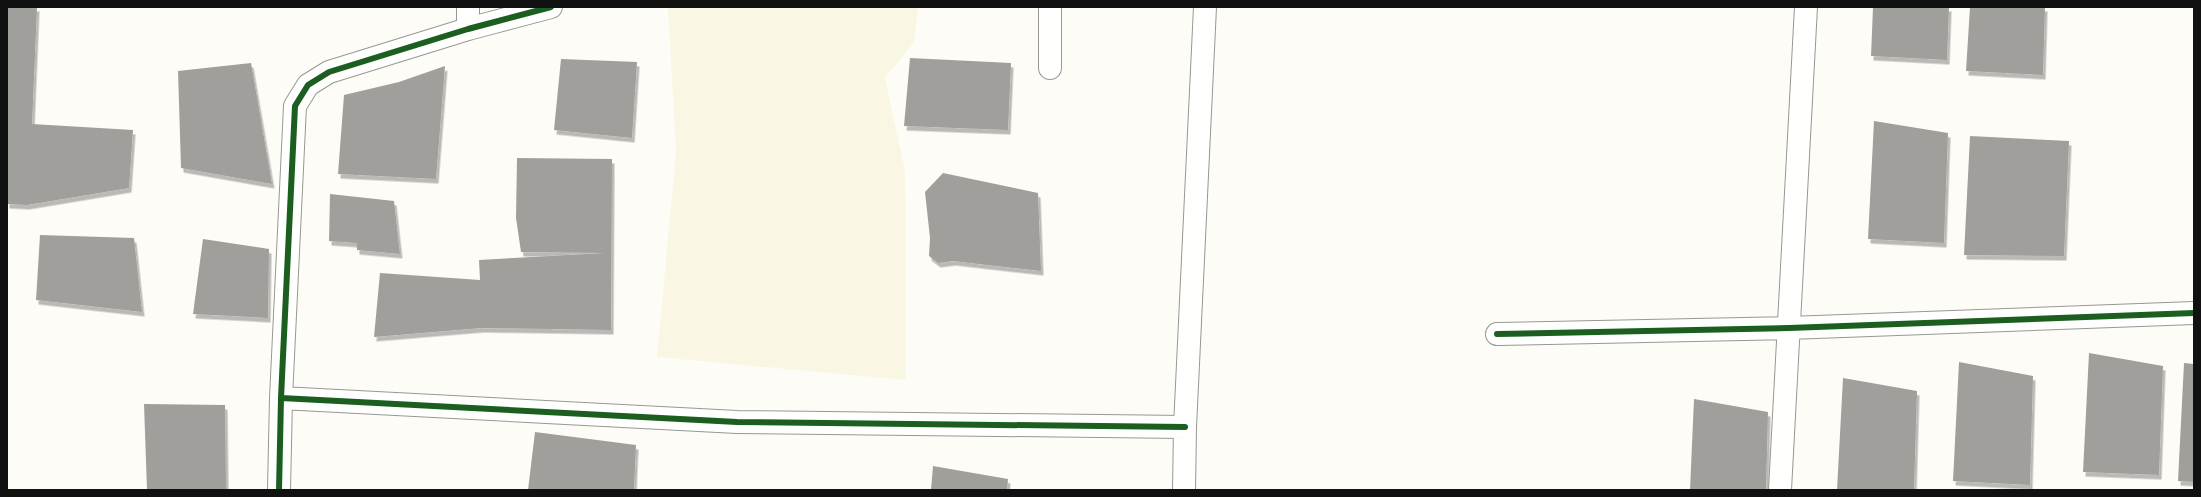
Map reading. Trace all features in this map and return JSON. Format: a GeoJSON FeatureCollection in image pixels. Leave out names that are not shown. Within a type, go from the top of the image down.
{"type":"FeatureCollection","features":[{"type":"Feature","properties":{"kind":"street"},"geometry":{"type":"LineString","coordinates":[[468,7],[468,29]]}},
{"type":"Feature","properties":{"kind":"street"},"geometry":{"type":"LineString","coordinates":[[279,490],[281,398],[295,106],[308,85],[329,72],[468,29],[551,7]]}},
{"type":"Feature","properties":{"kind":"street"},"geometry":{"type":"LineString","coordinates":[[1050,7],[1050,68]]}},
{"type":"Feature","properties":{"kind":"street"},"geometry":{"type":"LineString","coordinates":[[1184,490],[1185,427],[1206,7]]}},
{"type":"Feature","properties":{"kind":"street"},"geometry":{"type":"LineString","coordinates":[[1780,490],[1806,7]]}},
{"type":"Feature","properties":{"kind":"street"},"geometry":{"type":"LineString","coordinates":[[1497,334],[1789,328],[2194,313]]}},
{"type":"Feature","properties":{"kind":"street"},"geometry":{"type":"LineString","coordinates":[[281,398],[737,422],[1185,427]]}},
{"type":"Feature","properties":{"kind":"shaded area"},"geometry":{"type":"Polygon","coordinates":[[[668,7],[918,7],[914,42],[885,78],[905,171],[906,380],[657,357],[676,152],[668,7]]]}},
{"type":"Feature","properties":{"kind":"building"},"geometry":{"type":"Polygon","coordinates":[[[7,7],[37,7],[32,124],[133,130],[129,188],[27,205],[7,204],[7,7]]]}},
{"type":"Feature","properties":{"kind":"building"},"geometry":{"type":"Polygon","coordinates":[[[1873,7],[1949,7],[1947,60],[1871,56],[1873,7]]]}},
{"type":"Feature","properties":{"kind":"building"},"geometry":{"type":"Polygon","coordinates":[[[1970,7],[2045,7],[2043,75],[1966,71],[1970,7]]]}},
{"type":"Feature","properties":{"kind":"building"},"geometry":{"type":"Polygon","coordinates":[[[910,58],[1011,63],[1008,130],[904,126],[910,58]]]}},
{"type":"Feature","properties":{"kind":"building"},"geometry":{"type":"Polygon","coordinates":[[[561,59],[637,62],[632,138],[554,130],[561,59]]]}},
{"type":"Feature","properties":{"kind":"building"},"geometry":{"type":"Polygon","coordinates":[[[251,63],[272,184],[181,168],[178,71],[251,63]]]}},
{"type":"Feature","properties":{"kind":"building"},"geometry":{"type":"Polygon","coordinates":[[[445,66],[436,179],[338,174],[344,95],[399,82],[445,66]]]}},
{"type":"Feature","properties":{"kind":"building"},"geometry":{"type":"Polygon","coordinates":[[[1874,121],[1948,133],[1944,243],[1868,239],[1874,121]]]}},
{"type":"Feature","properties":{"kind":"building"},"geometry":{"type":"Polygon","coordinates":[[[1970,136],[2069,141],[2064,256],[1964,255],[1970,136]]]}},
{"type":"Feature","properties":{"kind":"building"},"geometry":{"type":"Polygon","coordinates":[[[517,158],[612,159],[611,330],[481,328],[374,337],[380,273],[480,280],[479,260],[605,253],[521,252],[516,218],[517,158]]]}},
{"type":"Feature","properties":{"kind":"building"},"geometry":{"type":"Polygon","coordinates":[[[943,173],[1038,193],[1041,271],[953,261],[938,263],[929,256],[930,238],[925,192],[943,173]]]}},
{"type":"Feature","properties":{"kind":"building"},"geometry":{"type":"Polygon","coordinates":[[[330,194],[394,201],[400,254],[357,250],[357,243],[329,241],[330,194]]]}},
{"type":"Feature","properties":{"kind":"building"},"geometry":{"type":"Polygon","coordinates":[[[40,235],[134,238],[142,312],[36,300],[40,235]]]}},
{"type":"Feature","properties":{"kind":"building"},"geometry":{"type":"Polygon","coordinates":[[[203,239],[269,249],[268,318],[193,314],[203,239]]]}},
{"type":"Feature","properties":{"kind":"building"},"geometry":{"type":"Polygon","coordinates":[[[2089,353],[2163,366],[2159,475],[2083,472],[2089,353]]]}},
{"type":"Feature","properties":{"kind":"building"},"geometry":{"type":"Polygon","coordinates":[[[1959,362],[2033,376],[2030,485],[1953,481],[1959,362]]]}},
{"type":"Feature","properties":{"kind":"building"},"geometry":{"type":"Polygon","coordinates":[[[2184,363],[2194,364],[2194,482],[2178,481],[2184,363]]]}},
{"type":"Feature","properties":{"kind":"building"},"geometry":{"type":"Polygon","coordinates":[[[1843,378],[1917,391],[1914,490],[1837,490],[1843,378]]]}},
{"type":"Feature","properties":{"kind":"building"},"geometry":{"type":"Polygon","coordinates":[[[1694,399],[1768,412],[1766,490],[1690,490],[1694,399]]]}},
{"type":"Feature","properties":{"kind":"building"},"geometry":{"type":"Polygon","coordinates":[[[144,404],[225,405],[226,490],[147,490],[144,404]]]}},
{"type":"Feature","properties":{"kind":"building"},"geometry":{"type":"Polygon","coordinates":[[[535,432],[636,445],[634,490],[528,490],[535,432]]]}},
{"type":"Feature","properties":{"kind":"building"},"geometry":{"type":"Polygon","coordinates":[[[933,466],[1008,479],[1007,490],[931,490],[933,466]]]}},
{"type":"Feature","properties":{"kind":"cycle path"},"geometry":{"type":"LineString","coordinates":[[279,490],[281,398],[295,106],[308,85],[329,72],[468,29],[551,7]]}},
{"type":"Feature","properties":{"kind":"cycle path"},"geometry":{"type":"LineString","coordinates":[[1497,334],[1789,328],[2194,313]]}},
{"type":"Feature","properties":{"kind":"cycle path"},"geometry":{"type":"LineString","coordinates":[[281,398],[737,422],[1185,427]]}}]}
